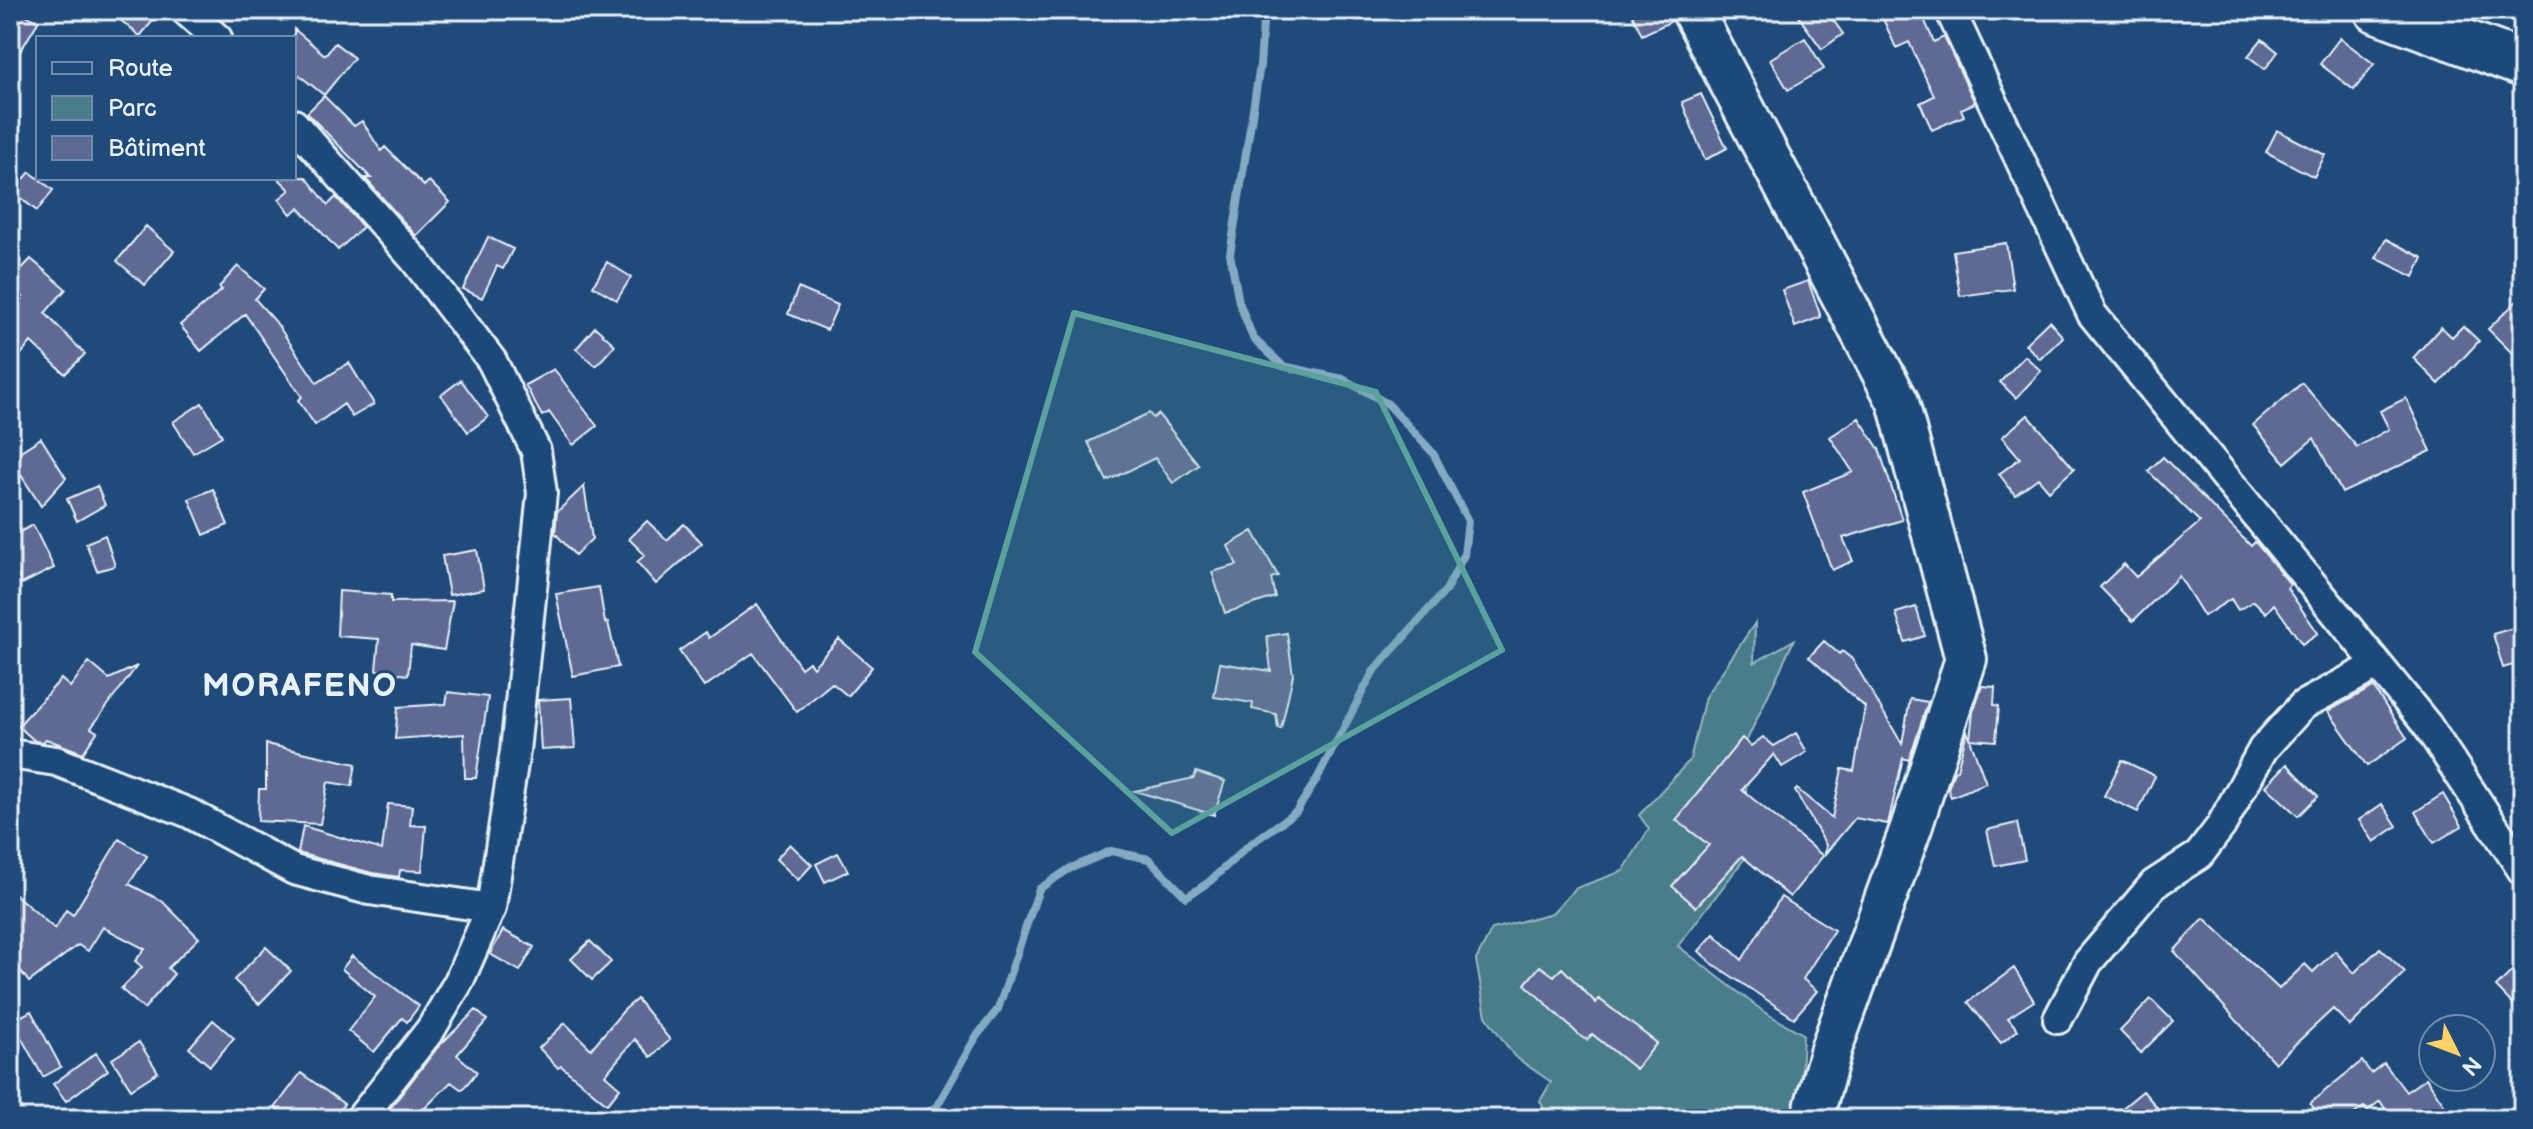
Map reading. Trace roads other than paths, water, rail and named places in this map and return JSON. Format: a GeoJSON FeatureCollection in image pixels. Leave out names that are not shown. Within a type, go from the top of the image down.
{"type":"FeatureCollection","features":[{"type":"Feature","properties":{"kind":"main road"},"geometry":{"type":"LineString","coordinates":[[2377,10],[2523,64]]}},
{"type":"Feature","properties":{"kind":"street"},"geometry":{"type":"LineString","coordinates":[[185,10],[215,36]]}},
{"type":"Feature","properties":{"kind":"street"},"geometry":{"type":"LineString","coordinates":[[1692,10],[1898,402],[1966,659],[1911,828],[1831,1049],[1812,1119]]}},
{"type":"Feature","properties":{"kind":"street"},"geometry":{"type":"LineString","coordinates":[[1950,10],[2092,314],[2427,725],[2523,871]]}},
{"type":"Feature","properties":{"kind":"street"},"geometry":{"type":"LineString","coordinates":[[296,126],[414,259],[492,361],[536,451],[542,493],[515,751],[491,908],[459,981],[431,1029],[360,1119]]}},
{"type":"Feature","properties":{"kind":"street"},"geometry":{"type":"LineString","coordinates":[[2058,1019],[2088,962],[2154,884],[2199,855],[2221,826],[2263,749],[2303,705],[2377,665]]}},
{"type":"Feature","properties":{"kind":"street"},"geometry":{"type":"LineString","coordinates":[[10,754],[56,761],[189,813],[294,870],[369,890],[491,908]]}},
{"type":"Feature","properties":{"kind":"waterway"},"geometry":{"type":"LineString","coordinates":[[917,1119],[937,1106],[976,1037],[998,1009],[1039,889],[1069,869],[1111,851],[1149,859],[1186,897],[1209,882],[1249,845],[1296,812],[1317,779],[1373,672],[1446,590],[1464,555],[1468,521],[1433,453],[1388,404],[1343,379],[1283,366],[1253,338],[1239,302],[1230,254],[1260,65],[1264,10]]}},
{"type":"Feature","properties":{"kind":"district","name":"MORAFENO"},"geometry":{"type":"Point","coordinates":[300,685]}}]}
